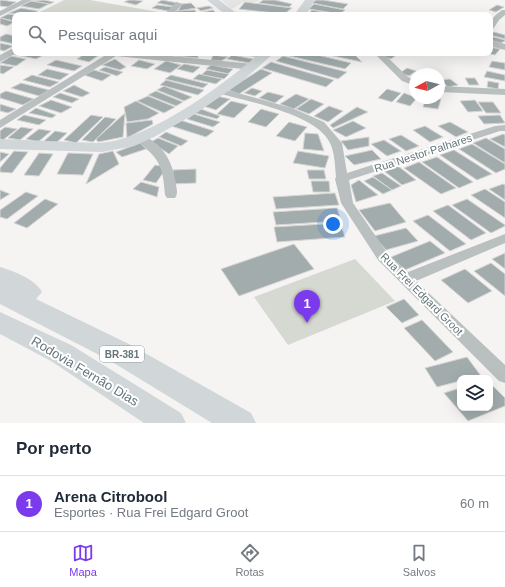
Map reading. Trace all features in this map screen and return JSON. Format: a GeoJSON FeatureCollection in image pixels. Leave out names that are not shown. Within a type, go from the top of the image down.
{"type":"FeatureCollection","features":[{"type":"Feature","properties":{"kind":"highway"},"geometry":{"type":"LineString","coordinates":[[0,276],[99,329],[119,352]]}},
{"type":"Feature","properties":{"kind":"highway","name":"BR-381"},"geometry":{"type":"LineString","coordinates":[[0,293],[119,352],[240,423]]}},
{"type":"Feature","properties":{"kind":"highway","name":"Rodovia Fernão Dias"},"geometry":{"type":"LineString","coordinates":[[0,322],[61,353],[170,423]]}},
{"type":"Feature","properties":{"kind":"street"},"geometry":{"type":"LineString","coordinates":[[0,14],[28,0]]}},
{"type":"Feature","properties":{"kind":"street"},"geometry":{"type":"LineString","coordinates":[[212,0],[229,12]]}},
{"type":"Feature","properties":{"kind":"street"},"geometry":{"type":"LineString","coordinates":[[302,12],[310,0]]}},
{"type":"Feature","properties":{"kind":"street"},"geometry":{"type":"LineString","coordinates":[[171,12],[179,4]]}},
{"type":"Feature","properties":{"kind":"street"},"geometry":{"type":"LineString","coordinates":[[493,22],[496,18],[505,12]]}},
{"type":"Feature","properties":{"kind":"street"},"geometry":{"type":"LineString","coordinates":[[493,44],[505,47]]}},
{"type":"Feature","properties":{"kind":"street"},"geometry":{"type":"LineString","coordinates":[[0,59],[12,52]]}},
{"type":"Feature","properties":{"kind":"street"},"geometry":{"type":"LineString","coordinates":[[0,125],[110,56]]}},
{"type":"Feature","properties":{"kind":"street"},"geometry":{"type":"LineString","coordinates":[[169,56],[205,58],[253,67]]}},
{"type":"Feature","properties":{"kind":"street"},"geometry":{"type":"LineString","coordinates":[[0,144],[23,147],[109,147],[139,138],[163,126],[220,91],[253,67],[265,56]]}},
{"type":"Feature","properties":{"kind":"street"},"geometry":{"type":"LineString","coordinates":[[381,56],[405,79],[409,81]]}},
{"type":"Feature","properties":{"kind":"street"},"geometry":{"type":"LineString","coordinates":[[445,89],[505,92]]}},
{"type":"Feature","properties":{"kind":"street","name":"Rua Frei Edgard Groot"},"geometry":{"type":"LineString","coordinates":[[220,91],[288,110],[320,124],[336,143],[341,179],[347,204],[383,257],[505,376]]}},
{"type":"Feature","properties":{"kind":"street","name":"Rua Nestor Palhares"},"geometry":{"type":"LineString","coordinates":[[341,179],[499,128],[505,128]]}},
{"type":"Feature","properties":{"kind":"street"},"geometry":{"type":"LineString","coordinates":[[139,138],[161,155],[170,170],[171,195]]}},
{"type":"Feature","properties":{"kind":"street"},"geometry":{"type":"LineString","coordinates":[[406,279],[505,238]]}},
{"type":"Feature","properties":{"kind":"shaded area"},"geometry":{"type":"Polygon","coordinates":[[[64,0],[90,0],[158,12],[40,12],[64,0]]]}},
{"type":"Feature","properties":{"kind":"shaded area"},"geometry":{"type":"Polygon","coordinates":[[[221,0],[260,0],[258,2],[244,2],[232,9],[221,0]]]}},
{"type":"Feature","properties":{"kind":"shaded area"},"geometry":{"type":"Polygon","coordinates":[[[355,259],[395,301],[288,345],[254,297],[355,259]]]}},
{"type":"Feature","properties":{"kind":"building"},"geometry":{"type":"Polygon","coordinates":[[[44,0],[54,2],[50,4],[32,1],[44,0]]]}},
{"type":"Feature","properties":{"kind":"building"},"geometry":{"type":"Polygon","coordinates":[[[129,0],[143,1],[136,5],[124,2],[129,0]]]}},
{"type":"Feature","properties":{"kind":"building"},"geometry":{"type":"Polygon","coordinates":[[[162,0],[178,3],[173,6],[157,3],[162,0]]]}},
{"type":"Feature","properties":{"kind":"building"},"geometry":{"type":"Polygon","coordinates":[[[263,0],[275,0],[292,4],[289,7],[259,3],[263,0]]]}},
{"type":"Feature","properties":{"kind":"building"},"geometry":{"type":"Polygon","coordinates":[[[316,0],[348,4],[343,9],[312,3],[316,0]]]}},
{"type":"Feature","properties":{"kind":"building"},"geometry":{"type":"Polygon","coordinates":[[[0,1],[16,2],[8,7],[0,6],[0,1]]]}},
{"type":"Feature","properties":{"kind":"building"},"geometry":{"type":"Polygon","coordinates":[[[31,1],[49,4],[39,9],[21,6],[31,1]]]}},
{"type":"Feature","properties":{"kind":"building"},"geometry":{"type":"Polygon","coordinates":[[[245,2],[292,8],[287,12],[266,12],[239,9],[245,2]]]}},
{"type":"Feature","properties":{"kind":"building"},"geometry":{"type":"Polygon","coordinates":[[[191,3],[196,8],[178,11],[182,4],[191,3]]]}},
{"type":"Feature","properties":{"kind":"building"},"geometry":{"type":"Polygon","coordinates":[[[314,4],[345,10],[342,12],[328,12],[309,9],[314,4]]]}},
{"type":"Feature","properties":{"kind":"building"},"geometry":{"type":"Polygon","coordinates":[[[157,5],[173,7],[168,11],[152,8],[157,5]]]}},
{"type":"Feature","properties":{"kind":"building"},"geometry":{"type":"Polygon","coordinates":[[[497,5],[504,7],[496,12],[489,10],[497,5]]]}},
{"type":"Feature","properties":{"kind":"building"},"geometry":{"type":"Polygon","coordinates":[[[209,6],[213,8],[201,11],[197,8],[209,6]]]}},
{"type":"Feature","properties":{"kind":"building"},"geometry":{"type":"Polygon","coordinates":[[[21,8],[38,11],[36,12],[9,13],[21,8]]]}},
{"type":"Feature","properties":{"kind":"building"},"geometry":{"type":"Polygon","coordinates":[[[195,10],[196,12],[176,12],[195,10]]]}},
{"type":"Feature","properties":{"kind":"building"},"geometry":{"type":"Polygon","coordinates":[[[213,10],[215,12],[203,12],[213,10]]]}},
{"type":"Feature","properties":{"kind":"building"},"geometry":{"type":"Polygon","coordinates":[[[312,10],[323,12],[310,12],[312,10]]]}},
{"type":"Feature","properties":{"kind":"building"},"geometry":{"type":"Polygon","coordinates":[[[8,14],[12,15],[12,20],[0,18],[8,14]]]}},
{"type":"Feature","properties":{"kind":"building"},"geometry":{"type":"Polygon","coordinates":[[[0,18],[12,21],[12,24],[7,26],[0,24],[0,18]]]}},
{"type":"Feature","properties":{"kind":"building"},"geometry":{"type":"Polygon","coordinates":[[[493,33],[505,35],[505,39],[493,36],[493,33]]]}},
{"type":"Feature","properties":{"kind":"building"},"geometry":{"type":"Polygon","coordinates":[[[6,34],[12,35],[12,43],[0,41],[0,37],[6,34]]]}},
{"type":"Feature","properties":{"kind":"building"},"geometry":{"type":"Polygon","coordinates":[[[493,37],[505,40],[501,43],[493,41],[493,37]]]}},
{"type":"Feature","properties":{"kind":"building"},"geometry":{"type":"Polygon","coordinates":[[[0,43],[12,46],[4,51],[0,50],[0,43]]]}},
{"type":"Feature","properties":{"kind":"building"},"geometry":{"type":"Polygon","coordinates":[[[493,48],[500,49],[495,55],[493,55],[493,48]]]}},
{"type":"Feature","properties":{"kind":"building"},"geometry":{"type":"Polygon","coordinates":[[[11,56],[26,59],[16,66],[0,63],[11,56]]]}},
{"type":"Feature","properties":{"kind":"building"},"geometry":{"type":"Polygon","coordinates":[[[22,56],[42,56],[36,59],[22,56]]]}},
{"type":"Feature","properties":{"kind":"building"},"geometry":{"type":"Polygon","coordinates":[[[82,56],[98,56],[89,62],[77,59],[82,56]]]}},
{"type":"Feature","properties":{"kind":"building"},"geometry":{"type":"Polygon","coordinates":[[[176,56],[198,56],[198,58],[176,56]]]}},
{"type":"Feature","properties":{"kind":"building"},"geometry":{"type":"Polygon","coordinates":[[[213,56],[228,57],[221,61],[211,60],[213,56]]]}},
{"type":"Feature","properties":{"kind":"building"},"geometry":{"type":"Polygon","coordinates":[[[231,56],[237,56],[253,59],[249,63],[227,59],[231,56]]]}},
{"type":"Feature","properties":{"kind":"building"},"geometry":{"type":"Polygon","coordinates":[[[283,56],[347,72],[338,79],[276,61],[283,56]]]}},
{"type":"Feature","properties":{"kind":"building"},"geometry":{"type":"Polygon","coordinates":[[[290,56],[322,56],[351,63],[345,69],[290,56]]]}},
{"type":"Feature","properties":{"kind":"building"},"geometry":{"type":"Polygon","coordinates":[[[333,56],[356,56],[362,62],[333,56]]]}},
{"type":"Feature","properties":{"kind":"building"},"geometry":{"type":"Polygon","coordinates":[[[383,56],[395,56],[391,59],[383,56]]]}},
{"type":"Feature","properties":{"kind":"building"},"geometry":{"type":"Polygon","coordinates":[[[115,59],[126,67],[120,70],[102,65],[115,59]]]}},
{"type":"Feature","properties":{"kind":"building"},"geometry":{"type":"Polygon","coordinates":[[[56,60],[82,66],[74,71],[47,65],[56,60]]]}},
{"type":"Feature","properties":{"kind":"building"},"geometry":{"type":"Polygon","coordinates":[[[139,60],[155,64],[147,69],[131,66],[139,60]]]}},
{"type":"Feature","properties":{"kind":"building"},"geometry":{"type":"Polygon","coordinates":[[[166,61],[181,65],[170,73],[154,69],[166,61]]]}},
{"type":"Feature","properties":{"kind":"building"},"geometry":{"type":"Polygon","coordinates":[[[492,61],[505,63],[505,70],[489,67],[492,61]]]}},
{"type":"Feature","properties":{"kind":"building"},"geometry":{"type":"Polygon","coordinates":[[[271,62],[334,80],[326,87],[262,68],[271,62]]]}},
{"type":"Feature","properties":{"kind":"building"},"geometry":{"type":"Polygon","coordinates":[[[184,64],[200,67],[193,73],[177,69],[184,64]]]}},
{"type":"Feature","properties":{"kind":"building"},"geometry":{"type":"Polygon","coordinates":[[[0,65],[14,67],[3,74],[0,73],[0,65]]]}},
{"type":"Feature","properties":{"kind":"building"},"geometry":{"type":"Polygon","coordinates":[[[211,65],[233,69],[228,74],[206,69],[211,65]]]}},
{"type":"Feature","properties":{"kind":"building"},"geometry":{"type":"Polygon","coordinates":[[[105,67],[123,72],[117,76],[99,70],[105,67]]]}},
{"type":"Feature","properties":{"kind":"building"},"geometry":{"type":"Polygon","coordinates":[[[407,68],[409,69],[409,76],[400,73],[407,68]]]}},
{"type":"Feature","properties":{"kind":"building"},"geometry":{"type":"Polygon","coordinates":[[[47,69],[69,74],[60,80],[38,75],[47,69]]]}},
{"type":"Feature","properties":{"kind":"building"},"geometry":{"type":"Polygon","coordinates":[[[261,69],[272,73],[239,94],[228,90],[261,69]]]}},
{"type":"Feature","properties":{"kind":"building"},"geometry":{"type":"Polygon","coordinates":[[[94,70],[111,75],[102,81],[84,75],[94,70]]]}},
{"type":"Feature","properties":{"kind":"building"},"geometry":{"type":"Polygon","coordinates":[[[207,70],[229,74],[224,79],[201,75],[207,70]]]}},
{"type":"Feature","properties":{"kind":"building"},"geometry":{"type":"Polygon","coordinates":[[[487,71],[505,75],[505,81],[484,77],[487,71]]]}},
{"type":"Feature","properties":{"kind":"building"},"geometry":{"type":"Polygon","coordinates":[[[199,74],[222,79],[216,84],[193,79],[199,74]]]}},
{"type":"Feature","properties":{"kind":"building"},"geometry":{"type":"Polygon","coordinates":[[[32,75],[59,82],[50,87],[23,80],[32,75]]]}},
{"type":"Feature","properties":{"kind":"building"},"geometry":{"type":"Polygon","coordinates":[[[171,75],[208,84],[203,88],[165,79],[171,75]]]}},
{"type":"Feature","properties":{"kind":"building"},"geometry":{"type":"Polygon","coordinates":[[[465,78],[475,78],[479,85],[469,85],[465,78]]]}},
{"type":"Feature","properties":{"kind":"building"},"geometry":{"type":"Polygon","coordinates":[[[450,79],[458,85],[448,87],[445,84],[445,80],[450,79]]]}},
{"type":"Feature","properties":{"kind":"building"},"geometry":{"type":"Polygon","coordinates":[[[166,80],[204,90],[198,95],[160,85],[166,80]]]}},
{"type":"Feature","properties":{"kind":"building"},"geometry":{"type":"Polygon","coordinates":[[[488,81],[499,83],[498,89],[487,87],[488,81]]]}},
{"type":"Feature","properties":{"kind":"building"},"geometry":{"type":"Polygon","coordinates":[[[21,83],[49,90],[39,96],[11,88],[21,83]]]}},
{"type":"Feature","properties":{"kind":"building"},"geometry":{"type":"Polygon","coordinates":[[[74,85],[90,93],[82,97],[63,91],[74,85]]]}},
{"type":"Feature","properties":{"kind":"building"},"geometry":{"type":"Polygon","coordinates":[[[164,86],[192,97],[184,101],[157,90],[164,86]]]}},
{"type":"Feature","properties":{"kind":"building"},"geometry":{"type":"Polygon","coordinates":[[[252,88],[262,91],[255,96],[244,93],[252,88]]]}},
{"type":"Feature","properties":{"kind":"building"},"geometry":{"type":"Polygon","coordinates":[[[387,89],[401,93],[392,102],[378,98],[387,89]]]}},
{"type":"Feature","properties":{"kind":"building"},"geometry":{"type":"Polygon","coordinates":[[[6,91],[34,99],[23,105],[0,98],[0,94],[6,91]]]}},
{"type":"Feature","properties":{"kind":"building"},"geometry":{"type":"Polygon","coordinates":[[[156,91],[183,102],[176,106],[148,95],[156,91]]]}},
{"type":"Feature","properties":{"kind":"building"},"geometry":{"type":"Polygon","coordinates":[[[268,92],[284,96],[275,103],[259,98],[268,92]]]}},
{"type":"Feature","properties":{"kind":"building"},"geometry":{"type":"Polygon","coordinates":[[[60,93],[79,99],[72,103],[53,97],[60,93]]]}},
{"type":"Feature","properties":{"kind":"building"},"geometry":{"type":"Polygon","coordinates":[[[404,93],[409,95],[409,104],[412,104],[410,106],[396,102],[404,93]]]}},
{"type":"Feature","properties":{"kind":"building"},"geometry":{"type":"Polygon","coordinates":[[[296,94],[309,99],[294,109],[280,104],[296,94]]]}},
{"type":"Feature","properties":{"kind":"building"},"geometry":{"type":"Polygon","coordinates":[[[148,96],[175,107],[164,113],[137,101],[148,96]]]}},
{"type":"Feature","properties":{"kind":"building"},"geometry":{"type":"Polygon","coordinates":[[[217,96],[230,99],[216,110],[203,106],[217,96]]]}},
{"type":"Feature","properties":{"kind":"building"},"geometry":{"type":"Polygon","coordinates":[[[311,99],[324,104],[309,114],[296,109],[311,99]]]}},
{"type":"Feature","properties":{"kind":"building"},"geometry":{"type":"Polygon","coordinates":[[[51,100],[72,107],[61,113],[39,106],[51,100]]]}},
{"type":"Feature","properties":{"kind":"building"},"geometry":{"type":"Polygon","coordinates":[[[475,100],[483,111],[468,112],[460,101],[475,100]]]}},
{"type":"Feature","properties":{"kind":"building"},"geometry":{"type":"Polygon","coordinates":[[[136,101],[159,113],[148,119],[127,122],[124,107],[136,101]]]}},
{"type":"Feature","properties":{"kind":"building"},"geometry":{"type":"Polygon","coordinates":[[[231,101],[248,105],[234,118],[217,114],[231,101]]]}},
{"type":"Feature","properties":{"kind":"building"},"geometry":{"type":"Polygon","coordinates":[[[478,102],[493,102],[501,113],[486,113],[478,102]]]}},
{"type":"Feature","properties":{"kind":"building"},"geometry":{"type":"Polygon","coordinates":[[[0,104],[16,109],[8,113],[0,111],[0,104]]]}},
{"type":"Feature","properties":{"kind":"building"},"geometry":{"type":"Polygon","coordinates":[[[424,104],[440,104],[438,109],[423,107],[424,104]]]}},
{"type":"Feature","properties":{"kind":"building"},"geometry":{"type":"Polygon","coordinates":[[[329,106],[343,111],[328,122],[314,116],[329,106]]]}},
{"type":"Feature","properties":{"kind":"building"},"geometry":{"type":"Polygon","coordinates":[[[357,107],[368,112],[333,128],[330,125],[357,107]]]}},
{"type":"Feature","properties":{"kind":"building"},"geometry":{"type":"Polygon","coordinates":[[[36,108],[56,115],[52,118],[29,113],[36,108]]]}},
{"type":"Feature","properties":{"kind":"building"},"geometry":{"type":"Polygon","coordinates":[[[201,109],[220,116],[217,119],[195,113],[201,109]]]}},
{"type":"Feature","properties":{"kind":"building"},"geometry":{"type":"Polygon","coordinates":[[[261,109],[279,114],[266,127],[248,122],[261,109]]]}},
{"type":"Feature","properties":{"kind":"building"},"geometry":{"type":"Polygon","coordinates":[[[125,113],[123,137],[98,142],[96,139],[125,113]]]}},
{"type":"Feature","properties":{"kind":"building"},"geometry":{"type":"Polygon","coordinates":[[[194,114],[220,122],[213,127],[187,119],[194,114]]]}},
{"type":"Feature","properties":{"kind":"building"},"geometry":{"type":"Polygon","coordinates":[[[24,115],[46,120],[39,125],[17,120],[24,115]]]}},
{"type":"Feature","properties":{"kind":"building"},"geometry":{"type":"Polygon","coordinates":[[[91,115],[103,117],[76,143],[64,140],[91,115]]]}},
{"type":"Feature","properties":{"kind":"building"},"geometry":{"type":"Polygon","coordinates":[[[500,115],[505,123],[484,124],[478,116],[500,115]]]}},
{"type":"Feature","properties":{"kind":"building"},"geometry":{"type":"Polygon","coordinates":[[[105,117],[116,119],[93,142],[82,140],[105,117]]]}},
{"type":"Feature","properties":{"kind":"building"},"geometry":{"type":"Polygon","coordinates":[[[152,120],[153,124],[127,138],[126,123],[152,120]]]}},
{"type":"Feature","properties":{"kind":"building"},"geometry":{"type":"Polygon","coordinates":[[[180,120],[214,131],[206,137],[171,126],[180,120]]]}},
{"type":"Feature","properties":{"kind":"building"},"geometry":{"type":"Polygon","coordinates":[[[353,121],[366,128],[346,137],[333,130],[353,121]]]}},
{"type":"Feature","properties":{"kind":"building"},"geometry":{"type":"Polygon","coordinates":[[[289,122],[307,127],[295,141],[276,136],[289,122]]]}},
{"type":"Feature","properties":{"kind":"building"},"geometry":{"type":"Polygon","coordinates":[[[450,122],[468,132],[456,137],[438,126],[450,122]]]}},
{"type":"Feature","properties":{"kind":"building"},"geometry":{"type":"Polygon","coordinates":[[[425,126],[443,137],[430,142],[413,130],[425,126]]]}},
{"type":"Feature","properties":{"kind":"building"},"geometry":{"type":"Polygon","coordinates":[[[5,127],[17,129],[3,140],[0,139],[0,131],[5,127]]]}},
{"type":"Feature","properties":{"kind":"building"},"geometry":{"type":"Polygon","coordinates":[[[21,127],[33,129],[20,140],[8,138],[21,127]]]}},
{"type":"Feature","properties":{"kind":"building"},"geometry":{"type":"Polygon","coordinates":[[[39,129],[51,131],[38,142],[26,139],[39,129]]]}},
{"type":"Feature","properties":{"kind":"building"},"geometry":{"type":"Polygon","coordinates":[[[55,131],[67,133],[55,144],[43,142],[55,131]]]}},
{"type":"Feature","properties":{"kind":"building"},"geometry":{"type":"Polygon","coordinates":[[[166,132],[188,141],[181,146],[159,137],[166,132]]]}},
{"type":"Feature","properties":{"kind":"building"},"geometry":{"type":"Polygon","coordinates":[[[305,133],[318,134],[324,151],[303,149],[305,133]]]}},
{"type":"Feature","properties":{"kind":"building"},"geometry":{"type":"Polygon","coordinates":[[[503,134],[505,135],[505,147],[490,139],[503,134]]]}},
{"type":"Feature","properties":{"kind":"building"},"geometry":{"type":"Polygon","coordinates":[[[401,135],[419,146],[406,151],[389,139],[401,135]]]}},
{"type":"Feature","properties":{"kind":"building"},"geometry":{"type":"Polygon","coordinates":[[[369,137],[369,146],[348,150],[341,141],[369,137]]]}},
{"type":"Feature","properties":{"kind":"building"},"geometry":{"type":"Polygon","coordinates":[[[158,138],[178,146],[169,154],[151,142],[158,138]]]}},
{"type":"Feature","properties":{"kind":"building"},"geometry":{"type":"Polygon","coordinates":[[[486,138],[505,149],[505,163],[473,143],[486,138]]]}},
{"type":"Feature","properties":{"kind":"building"},"geometry":{"type":"Polygon","coordinates":[[[384,140],[401,151],[387,156],[371,144],[384,140]]]}},
{"type":"Feature","properties":{"kind":"building"},"geometry":{"type":"Polygon","coordinates":[[[140,143],[146,149],[122,157],[116,152],[140,143]]]}},
{"type":"Feature","properties":{"kind":"building"},"geometry":{"type":"Polygon","coordinates":[[[472,144],[505,164],[505,169],[496,173],[459,149],[472,144]]]}},
{"type":"Feature","properties":{"kind":"building"},"geometry":{"type":"Polygon","coordinates":[[[372,150],[381,159],[354,165],[345,156],[372,150]]]}},
{"type":"Feature","properties":{"kind":"building"},"geometry":{"type":"Polygon","coordinates":[[[454,150],[492,174],[477,180],[440,155],[454,150]]]}},
{"type":"Feature","properties":{"kind":"building"},"geometry":{"type":"Polygon","coordinates":[[[14,151],[28,152],[12,173],[0,172],[0,168],[14,151]]]}},
{"type":"Feature","properties":{"kind":"building"},"geometry":{"type":"Polygon","coordinates":[[[113,151],[119,164],[86,184],[99,154],[113,151]]]}},
{"type":"Feature","properties":{"kind":"building"},"geometry":{"type":"Polygon","coordinates":[[[298,151],[329,156],[325,168],[293,163],[298,151]]]}},
{"type":"Feature","properties":{"kind":"building"},"geometry":{"type":"Polygon","coordinates":[[[0,152],[9,154],[0,162],[0,152]]]}},
{"type":"Feature","properties":{"kind":"building"},"geometry":{"type":"Polygon","coordinates":[[[39,153],[53,154],[39,176],[24,175],[39,153]]]}},
{"type":"Feature","properties":{"kind":"building"},"geometry":{"type":"Polygon","coordinates":[[[68,153],[93,154],[83,175],[57,174],[68,153]]]}},
{"type":"Feature","properties":{"kind":"building"},"geometry":{"type":"Polygon","coordinates":[[[437,157],[473,182],[459,188],[422,162],[437,157]]]}},
{"type":"Feature","properties":{"kind":"building"},"geometry":{"type":"Polygon","coordinates":[[[419,162],[456,188],[441,194],[404,168],[419,162]]]}},
{"type":"Feature","properties":{"kind":"building"},"geometry":{"type":"Polygon","coordinates":[[[155,165],[167,167],[156,183],[143,180],[155,165]]]}},
{"type":"Feature","properties":{"kind":"building"},"geometry":{"type":"Polygon","coordinates":[[[398,166],[416,180],[402,185],[384,171],[398,166]]]}},
{"type":"Feature","properties":{"kind":"building"},"geometry":{"type":"Polygon","coordinates":[[[196,169],[196,183],[172,184],[173,170],[196,169]]]}},
{"type":"Feature","properties":{"kind":"building"},"geometry":{"type":"Polygon","coordinates":[[[307,170],[324,170],[326,179],[309,179],[307,170]]]}},
{"type":"Feature","properties":{"kind":"building"},"geometry":{"type":"Polygon","coordinates":[[[382,173],[401,186],[392,190],[373,176],[382,173]]]}},
{"type":"Feature","properties":{"kind":"building"},"geometry":{"type":"Polygon","coordinates":[[[373,177],[392,190],[383,194],[364,181],[373,177]]]}},
{"type":"Feature","properties":{"kind":"building"},"geometry":{"type":"Polygon","coordinates":[[[359,180],[378,195],[356,202],[351,185],[359,180]]]}},
{"type":"Feature","properties":{"kind":"building"},"geometry":{"type":"Polygon","coordinates":[[[311,181],[329,181],[330,192],[313,192],[311,181]]]}},
{"type":"Feature","properties":{"kind":"building"},"geometry":{"type":"Polygon","coordinates":[[[141,182],[159,187],[157,197],[133,189],[141,182]]]}},
{"type":"Feature","properties":{"kind":"building"},"geometry":{"type":"Polygon","coordinates":[[[503,184],[505,185],[505,200],[489,189],[503,184]]]}},
{"type":"Feature","properties":{"kind":"building"},"geometry":{"type":"Polygon","coordinates":[[[485,189],[505,202],[505,218],[471,195],[485,189]]]}},
{"type":"Feature","properties":{"kind":"building"},"geometry":{"type":"Polygon","coordinates":[[[0,190],[10,194],[0,200],[0,190]]]}},
{"type":"Feature","properties":{"kind":"building"},"geometry":{"type":"Polygon","coordinates":[[[26,192],[38,196],[7,219],[0,217],[0,210],[26,192]]]}},
{"type":"Feature","properties":{"kind":"building"},"geometry":{"type":"Polygon","coordinates":[[[335,193],[339,205],[276,209],[273,197],[335,193]]]}},
{"type":"Feature","properties":{"kind":"building"},"geometry":{"type":"Polygon","coordinates":[[[45,199],[58,204],[27,228],[14,223],[45,199]]]}},
{"type":"Feature","properties":{"kind":"building"},"geometry":{"type":"Polygon","coordinates":[[[467,199],[505,226],[491,233],[452,205],[467,199]]]}},
{"type":"Feature","properties":{"kind":"building"},"geometry":{"type":"Polygon","coordinates":[[[390,203],[406,222],[375,231],[359,210],[390,203]]]}},
{"type":"Feature","properties":{"kind":"building"},"geometry":{"type":"Polygon","coordinates":[[[448,205],[486,233],[471,240],[433,211],[448,205]]]}},
{"type":"Feature","properties":{"kind":"building"},"geometry":{"type":"Polygon","coordinates":[[[337,208],[341,221],[276,225],[273,212],[337,208]]]}},
{"type":"Feature","properties":{"kind":"building"},"geometry":{"type":"Polygon","coordinates":[[[428,215],[466,244],[450,251],[413,221],[428,215]]]}},
{"type":"Feature","properties":{"kind":"building"},"geometry":{"type":"Polygon","coordinates":[[[340,223],[345,237],[277,242],[274,227],[340,223]]]}},
{"type":"Feature","properties":{"kind":"building"},"geometry":{"type":"Polygon","coordinates":[[[406,228],[418,241],[386,250],[374,236],[406,228]]]}},
{"type":"Feature","properties":{"kind":"building"},"geometry":{"type":"Polygon","coordinates":[[[430,241],[445,253],[405,270],[391,257],[430,241]]]}},
{"type":"Feature","properties":{"kind":"building"},"geometry":{"type":"Polygon","coordinates":[[[294,244],[314,269],[239,296],[221,269],[294,244]]]}},
{"type":"Feature","properties":{"kind":"building"},"geometry":{"type":"Polygon","coordinates":[[[505,253],[505,269],[492,259],[505,253]]]}},
{"type":"Feature","properties":{"kind":"building"},"geometry":{"type":"Polygon","coordinates":[[[491,263],[505,274],[505,296],[474,271],[491,263]]]}},
{"type":"Feature","properties":{"kind":"building"},"geometry":{"type":"Polygon","coordinates":[[[465,269],[492,291],[468,303],[441,280],[465,269]]]}},
{"type":"Feature","properties":{"kind":"building"},"geometry":{"type":"Polygon","coordinates":[[[404,299],[419,315],[402,323],[386,307],[404,299]]]}},
{"type":"Feature","properties":{"kind":"building"},"geometry":{"type":"Polygon","coordinates":[[[422,320],[453,352],[435,361],[404,328],[422,320]]]}},
{"type":"Feature","properties":{"kind":"building"},"geometry":{"type":"Polygon","coordinates":[[[467,357],[480,375],[457,375],[457,382],[437,387],[425,368],[467,357]]]}},
{"type":"Feature","properties":{"kind":"building"},"geometry":{"type":"Polygon","coordinates":[[[493,386],[505,398],[505,406],[493,411],[493,386]]]}},
{"type":"Feature","properties":{"kind":"building"},"geometry":{"type":"Polygon","coordinates":[[[457,389],[457,408],[444,393],[457,389]]]}},
{"type":"Feature","properties":{"kind":"building"},"geometry":{"type":"Polygon","coordinates":[[[459,411],[493,411],[468,421],[459,411]]]}},
{"type":"Feature","properties":{"kind":"place","name":"Arena Citrobool"},"geometry":{"type":"Point","coordinates":[307,323]}}]}
